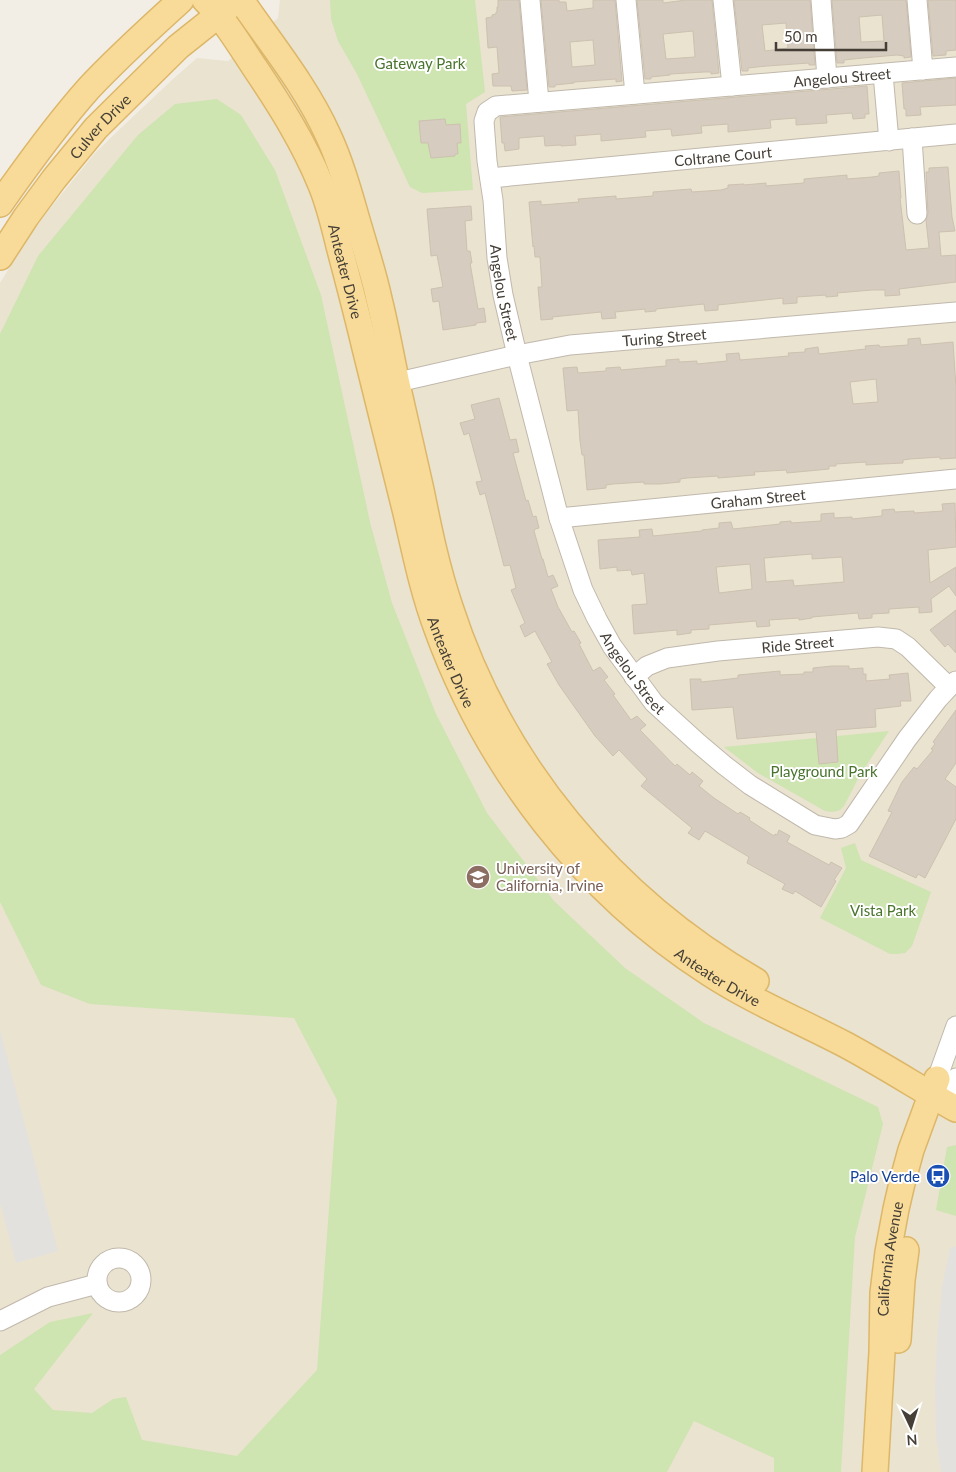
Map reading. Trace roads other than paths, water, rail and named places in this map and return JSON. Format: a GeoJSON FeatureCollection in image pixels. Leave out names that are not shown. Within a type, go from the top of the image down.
{"type":"FeatureCollection","features":[{"type":"Feature","properties":{"kind":"main road","name":"Culver Drive"},"geometry":{"type":"LineString","coordinates":[[0,204],[40,149],[90,88],[128,49],[181,0]]}},
{"type":"Feature","properties":{"kind":"main road","name":"Culver Drive"},"geometry":{"type":"LineString","coordinates":[[0,257],[48,186],[96,128],[178,47],[226,4]]}},
{"type":"Feature","properties":{"kind":"main road","name":"Anteater Drive"},"geometry":{"type":"LineString","coordinates":[[226,4],[305,91],[328,135],[345,178],[379,298],[386,385],[451,611],[475,673],[507,736],[535,779],[561,814],[615,875],[669,921],[738,970],[769,988],[837,1022],[948,1092]]}},
{"type":"Feature","properties":{"kind":"main road","name":"California Avenue"},"geometry":{"type":"LineString","coordinates":[[875,1472],[882,1352],[883,1293],[896,1209],[911,1150],[948,1092]]}},
{"type":"Feature","properties":{"kind":"main road","name":"California Avenue"},"geometry":{"type":"LineString","coordinates":[[891,1472],[902,1280],[913,1201],[948,1092]]}},
{"type":"Feature","properties":{"kind":"street"},"geometry":{"type":"LineString","coordinates":[[530,0],[539,102]]}},
{"type":"Feature","properties":{"kind":"street"},"geometry":{"type":"LineString","coordinates":[[626,0],[635,94]]}},
{"type":"Feature","properties":{"kind":"street"},"geometry":{"type":"LineString","coordinates":[[723,0],[732,86]]}},
{"type":"Feature","properties":{"kind":"street"},"geometry":{"type":"LineString","coordinates":[[820,0],[827,78]]}},
{"type":"Feature","properties":{"kind":"street"},"geometry":{"type":"LineString","coordinates":[[917,0],[923,70]]}},
{"type":"Feature","properties":{"kind":"street","name":"Angelou Street"},"geometry":{"type":"LineString","coordinates":[[952,684],[923,717],[849,824],[835,829],[815,825],[750,785],[698,743],[654,703],[612,646],[583,590],[559,518],[503,295],[497,258],[484,121],[487,112],[496,106],[956,67]]}},
{"type":"Feature","properties":{"kind":"street"},"geometry":{"type":"LineString","coordinates":[[883,74],[889,140]]}},
{"type":"Feature","properties":{"kind":"street","name":"Coltrane Court"},"geometry":{"type":"LineString","coordinates":[[490,178],[956,134]]}},
{"type":"Feature","properties":{"kind":"street"},"geometry":{"type":"LineString","coordinates":[[912,138],[917,214]]}},
{"type":"Feature","properties":{"kind":"street","name":"Turing Street"},"geometry":{"type":"LineString","coordinates":[[386,385],[570,345],[956,312]]}},
{"type":"Feature","properties":{"kind":"street","name":"Graham Street"},"geometry":{"type":"LineString","coordinates":[[559,518],[956,479]]}},
{"type":"Feature","properties":{"kind":"street","name":"Ride Street"},"geometry":{"type":"LineString","coordinates":[[634,677],[646,666],[666,658],[718,651],[878,638],[896,639],[952,684]]}},
{"type":"Feature","properties":{"kind":"street","name":"California Avenue"},"geometry":{"type":"LineString","coordinates":[[948,1092],[956,1026]]}},
{"type":"Feature","properties":{"kind":"street"},"geometry":{"type":"LineString","coordinates":[[0,1321],[48,1297],[98,1284]]}},
{"type":"Feature","properties":{"kind":"place","name":"University of California, Irvine"},"geometry":{"type":"Point","coordinates":[478,877]}},
{"type":"Feature","properties":{"kind":"place","name":"Palo Verde"},"geometry":{"type":"Point","coordinates":[938,1176]}},
{"type":"Feature","properties":{"kind":"park label","name":"Gateway Park"},"geometry":{"type":"Point","coordinates":[420,63]}},
{"type":"Feature","properties":{"kind":"park label","name":"Playground Park"},"geometry":{"type":"Point","coordinates":[824,771]}},
{"type":"Feature","properties":{"kind":"park label","name":"Vista Park"},"geometry":{"type":"Point","coordinates":[883,910]}}]}
